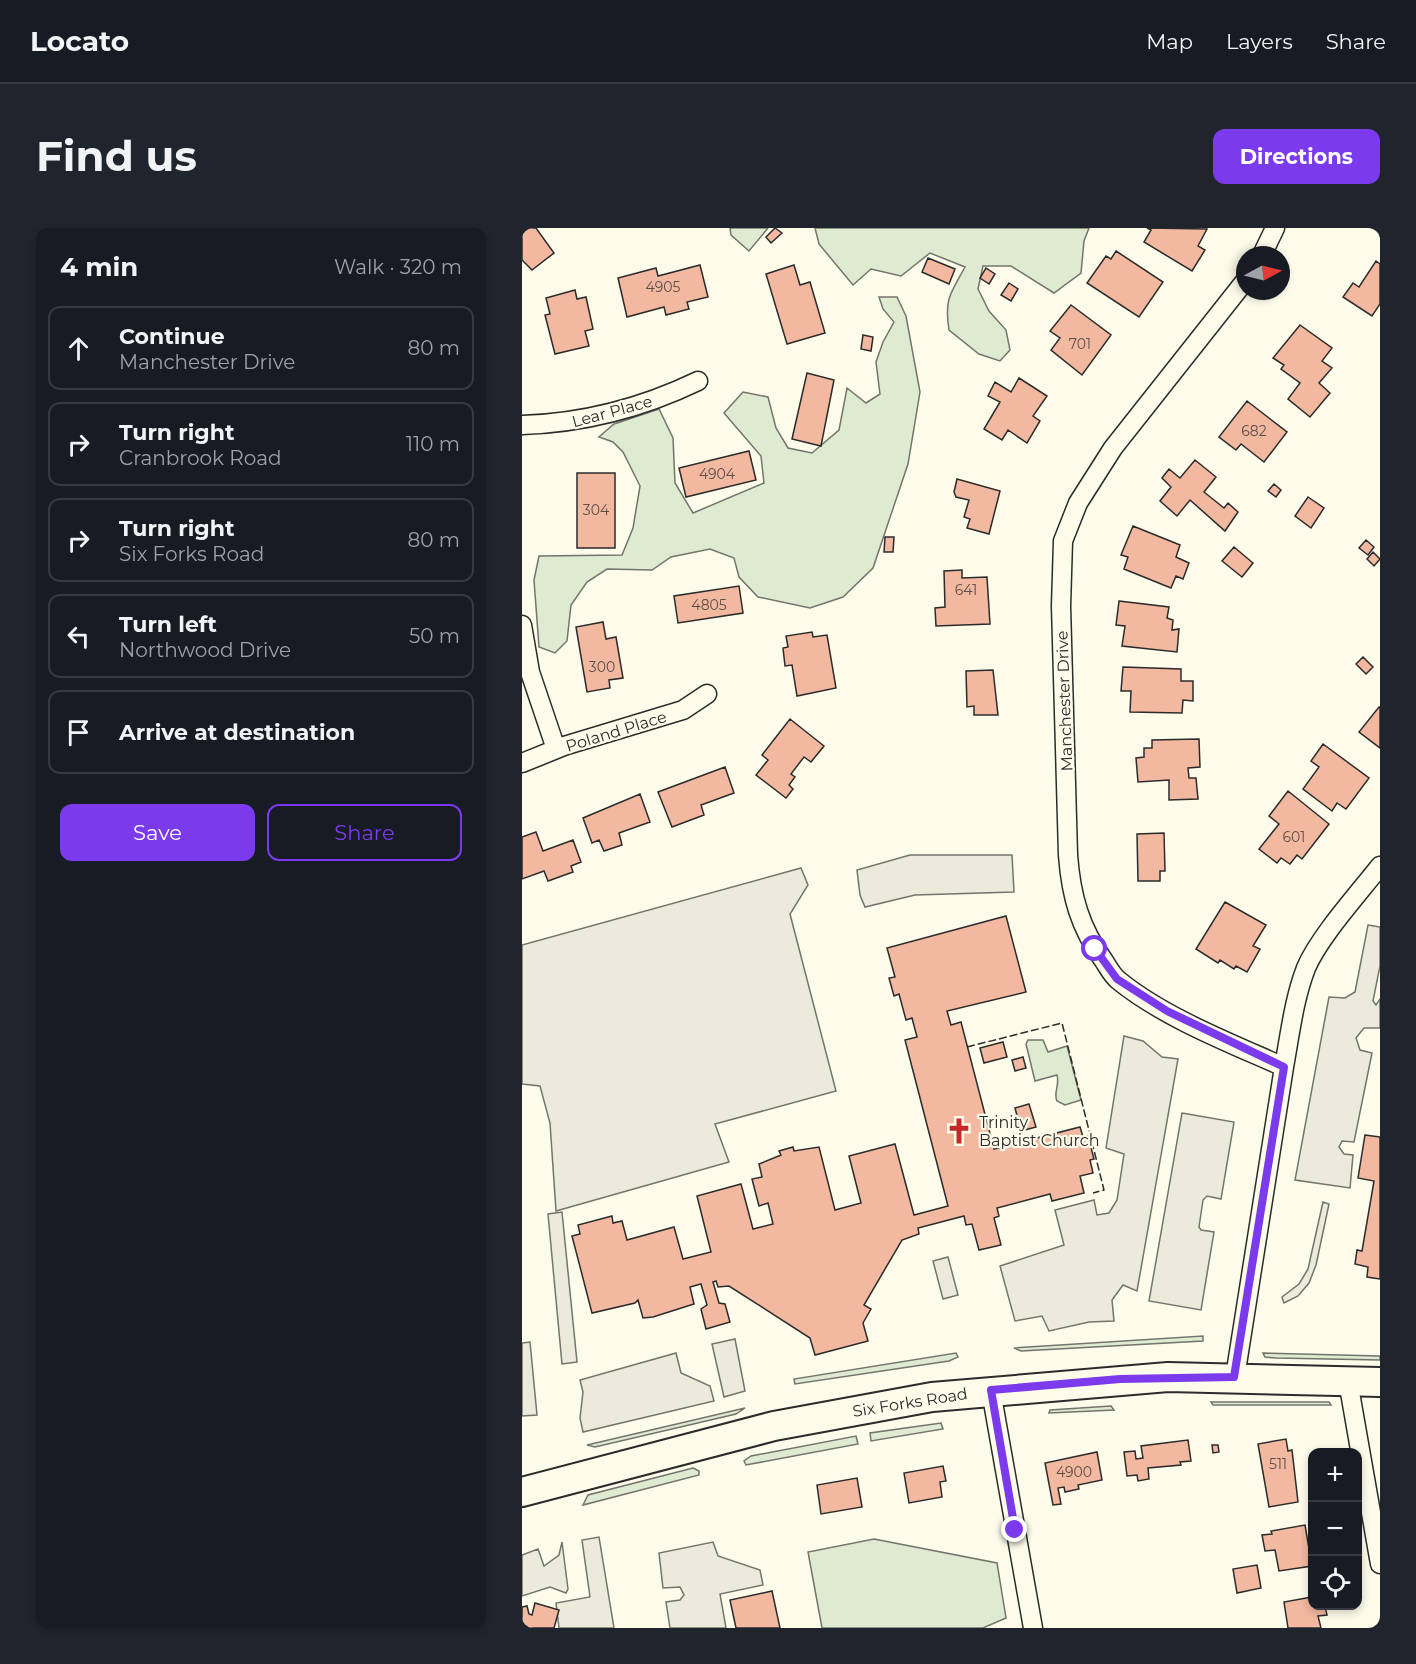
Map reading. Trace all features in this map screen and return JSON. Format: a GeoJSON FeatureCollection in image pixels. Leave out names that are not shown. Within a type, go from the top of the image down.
{"type":"FeatureCollection","features":[{"type":"Feature","properties":{"kind":"main road","name":"Six Forks Road"},"geometry":{"type":"LineString","coordinates":[[522,1491],[774,1426],[932,1397],[1120,1379],[1234,1377],[1380,1382]]}},
{"type":"Feature","properties":{"kind":"street"},"geometry":{"type":"LineString","coordinates":[[1266,246],[1275,228]]}},
{"type":"Feature","properties":{"kind":"street","name":"Manchester Drive"},"geometry":{"type":"LineString","coordinates":[[1236,292],[1113,448],[1078,503],[1063,541],[1061,615],[1068,855],[1070,886],[1079,919],[1095,949],[1117,979],[1195,1026],[1284,1067]]}},
{"type":"Feature","properties":{"kind":"street","name":"Lear Place"},"geometry":{"type":"LineString","coordinates":[[522,425],[562,424],[629,410],[698,381]]}},
{"type":"Feature","properties":{"kind":"street"},"geometry":{"type":"LineString","coordinates":[[522,625],[530,672],[556,749]]}},
{"type":"Feature","properties":{"kind":"street","name":"Poland Place"},"geometry":{"type":"LineString","coordinates":[[522,763],[556,749],[683,710],[707,694]]}},
{"type":"Feature","properties":{"kind":"street"},"geometry":{"type":"LineString","coordinates":[[1234,1377],[1284,1067],[1292,1023],[1307,966],[1336,921],[1380,866]]}},
{"type":"Feature","properties":{"kind":"street"},"geometry":{"type":"LineString","coordinates":[[1348,1381],[1380,1564]]}},
{"type":"Feature","properties":{"kind":"street"},"geometry":{"type":"LineString","coordinates":[[991,1390],[1033,1628]]}},
{"type":"Feature","properties":{"kind":"green space"},"geometry":{"type":"Polygon","coordinates":[[[730,228],[768,228],[749,251],[731,235],[730,228]]]}},
{"type":"Feature","properties":{"kind":"green space"},"geometry":{"type":"Polygon","coordinates":[[[815,228],[1089,228],[1084,241],[1081,273],[1054,293],[1011,266],[983,266],[978,289],[989,311],[1006,330],[1010,350],[1000,361],[979,354],[949,330],[948,303],[952,290],[965,267],[930,253],[901,276],[871,269],[853,285],[819,244],[815,228]]]}},
{"type":"Feature","properties":{"kind":"green space"},"geometry":{"type":"Polygon","coordinates":[[[879,297],[897,297],[906,316],[920,392],[908,464],[873,568],[843,597],[810,608],[758,597],[739,577],[734,558],[710,549],[671,557],[652,570],[607,569],[587,582],[571,605],[567,641],[555,653],[539,647],[534,580],[539,556],[622,555],[633,528],[640,486],[623,452],[613,442],[599,437],[614,424],[659,409],[673,438],[675,483],[693,513],[764,483],[761,456],[724,413],[743,392],[768,397],[776,428],[788,448],[812,453],[839,430],[847,388],[866,403],[880,394],[876,362],[883,342],[894,322],[883,309],[879,297]]]}},
{"type":"Feature","properties":{"kind":"green space"},"geometry":{"type":"Polygon","coordinates":[[[1028,1040],[1043,1040],[1048,1052],[1067,1046],[1081,1100],[1065,1105],[1057,1101],[1057,1075],[1035,1081],[1026,1044],[1028,1040]]]}},
{"type":"Feature","properties":{"kind":"green space"},"geometry":{"type":"Polygon","coordinates":[[[1203,1336],[1203,1341],[1021,1351],[1014,1348],[1203,1336]]]}},
{"type":"Feature","properties":{"kind":"green space"},"geometry":{"type":"Polygon","coordinates":[[[956,1353],[958,1357],[949,1361],[795,1384],[794,1379],[956,1353]]]}},
{"type":"Feature","properties":{"kind":"green space"},"geometry":{"type":"Polygon","coordinates":[[[1263,1353],[1380,1356],[1380,1360],[1276,1358],[1265,1357],[1263,1353]]]}},
{"type":"Feature","properties":{"kind":"green space"},"geometry":{"type":"Polygon","coordinates":[[[1211,1402],[1329,1402],[1331,1405],[1213,1405],[1211,1402]]]}},
{"type":"Feature","properties":{"kind":"green space"},"geometry":{"type":"Polygon","coordinates":[[[1111,1406],[1114,1410],[1049,1413],[1050,1410],[1111,1406]]]}},
{"type":"Feature","properties":{"kind":"green space"},"geometry":{"type":"Polygon","coordinates":[[[745,1408],[736,1414],[595,1447],[587,1445],[745,1408]]]}},
{"type":"Feature","properties":{"kind":"green space"},"geometry":{"type":"Polygon","coordinates":[[[941,1423],[943,1429],[871,1441],[870,1433],[941,1423]]]}},
{"type":"Feature","properties":{"kind":"green space"},"geometry":{"type":"Polygon","coordinates":[[[856,1436],[858,1444],[746,1465],[744,1461],[751,1456],[856,1436]]]}},
{"type":"Feature","properties":{"kind":"green space"},"geometry":{"type":"Polygon","coordinates":[[[693,1468],[699,1471],[699,1475],[583,1505],[588,1495],[693,1468]]]}},
{"type":"Feature","properties":{"kind":"green space"},"geometry":{"type":"Polygon","coordinates":[[[874,1539],[997,1563],[1006,1618],[983,1628],[822,1628],[808,1552],[874,1539]]]}},
{"type":"Feature","properties":{"kind":"shaded area"},"geometry":{"type":"Polygon","coordinates":[[[910,855],[1012,855],[1014,892],[915,895],[865,907],[860,895],[857,870],[910,855]]]}},
{"type":"Feature","properties":{"kind":"shaded area"},"geometry":{"type":"Polygon","coordinates":[[[801,868],[808,885],[790,914],[836,1091],[715,1124],[729,1162],[556,1211],[550,1123],[540,1086],[522,1084],[522,945],[801,868]]]}},
{"type":"Feature","properties":{"kind":"shaded area"},"geometry":{"type":"Polygon","coordinates":[[[1368,925],[1380,927],[1380,966],[1373,1001],[1376,1005],[1380,999],[1380,1028],[1364,1028],[1356,1038],[1360,1050],[1372,1053],[1354,1142],[1342,1141],[1339,1147],[1344,1154],[1353,1155],[1350,1188],[1295,1180],[1329,997],[1345,998],[1355,992],[1368,925]]]}},
{"type":"Feature","properties":{"kind":"shaded area"},"geometry":{"type":"Polygon","coordinates":[[[1124,1036],[1143,1041],[1162,1057],[1178,1059],[1137,1291],[1123,1285],[1112,1300],[1114,1321],[1089,1322],[1049,1331],[1042,1316],[1015,1321],[1000,1266],[1064,1245],[1055,1210],[1094,1200],[1097,1215],[1109,1213],[1117,1200],[1124,1154],[1106,1148],[1124,1036]]]}},
{"type":"Feature","properties":{"kind":"shaded area"},"geometry":{"type":"Polygon","coordinates":[[[1182,1113],[1234,1122],[1221,1199],[1207,1196],[1203,1200],[1199,1227],[1201,1230],[1214,1232],[1201,1310],[1149,1301],[1182,1113]]]}},
{"type":"Feature","properties":{"kind":"shaded area"},"geometry":{"type":"Polygon","coordinates":[[[1323,1202],[1329,1204],[1316,1265],[1309,1283],[1298,1296],[1284,1303],[1282,1297],[1299,1284],[1308,1269],[1323,1202]]]}},
{"type":"Feature","properties":{"kind":"shaded area"},"geometry":{"type":"Polygon","coordinates":[[[562,1212],[577,1362],[562,1364],[548,1214],[562,1212]]]}},
{"type":"Feature","properties":{"kind":"shaded area"},"geometry":{"type":"Polygon","coordinates":[[[948,1257],[958,1295],[943,1299],[933,1261],[948,1257]]]}},
{"type":"Feature","properties":{"kind":"shaded area"},"geometry":{"type":"Polygon","coordinates":[[[735,1339],[745,1391],[724,1397],[712,1344],[735,1339]]]}},
{"type":"Feature","properties":{"kind":"shaded area"},"geometry":{"type":"Polygon","coordinates":[[[530,1342],[537,1415],[522,1416],[522,1343],[530,1342]]]}},
{"type":"Feature","properties":{"kind":"shaded area"},"geometry":{"type":"Polygon","coordinates":[[[676,1353],[681,1373],[710,1386],[714,1401],[583,1432],[580,1418],[583,1392],[580,1380],[676,1353]]]}},
{"type":"Feature","properties":{"kind":"shaded area"},"geometry":{"type":"Polygon","coordinates":[[[599,1537],[614,1628],[559,1628],[556,1603],[590,1597],[582,1540],[599,1537]]]}},
{"type":"Feature","properties":{"kind":"shaded area"},"geometry":{"type":"Polygon","coordinates":[[[562,1542],[568,1589],[566,1593],[550,1587],[522,1596],[522,1555],[538,1549],[544,1566],[559,1555],[562,1542]]]}},
{"type":"Feature","properties":{"kind":"shaded area"},"geometry":{"type":"Polygon","coordinates":[[[713,1542],[718,1556],[760,1570],[763,1585],[720,1594],[726,1628],[670,1628],[666,1602],[680,1600],[684,1595],[680,1587],[663,1588],[659,1553],[713,1542]]]}},
{"type":"Feature","properties":{"kind":"building"},"geometry":{"type":"Polygon","coordinates":[[[522,228],[536,228],[554,253],[532,270],[522,260],[522,228]]]}},
{"type":"Feature","properties":{"kind":"building"},"geometry":{"type":"Polygon","coordinates":[[[775,228],[782,233],[771,243],[766,237],[775,228]]]}},
{"type":"Feature","properties":{"kind":"building"},"geometry":{"type":"Polygon","coordinates":[[[1147,228],[1207,229],[1198,246],[1205,250],[1192,271],[1144,242],[1151,230],[1147,228]]]}},
{"type":"Feature","properties":{"kind":"building"},"geometry":{"type":"Polygon","coordinates":[[[1116,251],[1163,282],[1139,317],[1087,283],[1106,256],[1111,259],[1116,251]]]}},
{"type":"Feature","properties":{"kind":"building"},"geometry":{"type":"Polygon","coordinates":[[[928,258],[955,269],[949,284],[922,272],[928,258]]]}},
{"type":"Feature","properties":{"kind":"building"},"geometry":{"type":"Polygon","coordinates":[[[1376,261],[1380,264],[1380,304],[1372,316],[1343,297],[1353,283],[1359,287],[1376,261]]]}},
{"type":"Feature","properties":{"kind":"building"},"geometry":{"type":"Polygon","coordinates":[[[700,265],[708,297],[687,302],[689,309],[666,315],[664,307],[627,317],[618,278],[656,268],[658,276],[700,265]]]}},
{"type":"Feature","properties":{"kind":"building"},"geometry":{"type":"Polygon","coordinates":[[[794,265],[800,285],[810,282],[825,333],[787,344],[766,274],[794,265]]]}},
{"type":"Feature","properties":{"kind":"building"},"geometry":{"type":"Polygon","coordinates":[[[986,268],[995,274],[989,284],[980,278],[986,268]]]}},
{"type":"Feature","properties":{"kind":"building"},"geometry":{"type":"Polygon","coordinates":[[[1009,283],[1018,289],[1011,301],[1001,295],[1009,283]]]}},
{"type":"Feature","properties":{"kind":"building"},"geometry":{"type":"Polygon","coordinates":[[[575,290],[577,299],[586,297],[593,329],[585,331],[589,346],[555,354],[545,315],[550,314],[546,298],[575,290]]]}},
{"type":"Feature","properties":{"kind":"building"},"geometry":{"type":"Polygon","coordinates":[[[1071,305],[1111,335],[1082,375],[1051,350],[1060,338],[1050,331],[1071,305]]]}},
{"type":"Feature","properties":{"kind":"building"},"geometry":{"type":"Polygon","coordinates":[[[1300,325],[1332,348],[1322,361],[1332,368],[1319,383],[1330,393],[1310,417],[1288,399],[1300,383],[1281,369],[1284,365],[1273,358],[1300,325]]]}},
{"type":"Feature","properties":{"kind":"building"},"geometry":{"type":"Polygon","coordinates":[[[863,335],[873,337],[871,351],[861,349],[863,335]]]}},
{"type":"Feature","properties":{"kind":"building"},"geometry":{"type":"Polygon","coordinates":[[[807,373],[834,380],[821,446],[792,439],[807,373]]]}},
{"type":"Feature","properties":{"kind":"building"},"geometry":{"type":"Polygon","coordinates":[[[1019,378],[1047,396],[1033,416],[1040,421],[1027,443],[1008,430],[1002,440],[984,429],[1000,402],[988,396],[995,382],[1011,392],[1019,378]]]}},
{"type":"Feature","properties":{"kind":"building"},"geometry":{"type":"Polygon","coordinates":[[[1247,401],[1287,432],[1264,462],[1241,444],[1236,450],[1219,437],[1247,401]]]}},
{"type":"Feature","properties":{"kind":"building"},"geometry":{"type":"Polygon","coordinates":[[[749,451],[756,480],[686,497],[679,468],[749,451]]]}},
{"type":"Feature","properties":{"kind":"building"},"geometry":{"type":"Polygon","coordinates":[[[1195,460],[1216,477],[1204,492],[1224,508],[1228,503],[1238,512],[1225,531],[1190,500],[1177,516],[1160,501],[1171,487],[1162,478],[1169,469],[1180,478],[1195,460]]]}},
{"type":"Feature","properties":{"kind":"building"},"geometry":{"type":"Polygon","coordinates":[[[577,473],[615,473],[615,548],[577,548],[577,473]]]}},
{"type":"Feature","properties":{"kind":"building"},"geometry":{"type":"Polygon","coordinates":[[[957,479],[1000,491],[989,534],[967,528],[970,519],[964,517],[969,500],[956,497],[954,492],[957,479]]]}},
{"type":"Feature","properties":{"kind":"building"},"geometry":{"type":"Polygon","coordinates":[[[1274,484],[1281,490],[1276,497],[1268,491],[1274,484]]]}},
{"type":"Feature","properties":{"kind":"building"},"geometry":{"type":"Polygon","coordinates":[[[1308,497],[1324,508],[1311,528],[1295,516],[1308,497]]]}},
{"type":"Feature","properties":{"kind":"building"},"geometry":{"type":"Polygon","coordinates":[[[1133,526],[1180,545],[1176,557],[1189,563],[1183,579],[1176,576],[1171,588],[1124,569],[1128,557],[1121,555],[1133,526]]]}},
{"type":"Feature","properties":{"kind":"building"},"geometry":{"type":"Polygon","coordinates":[[[885,537],[894,537],[893,552],[884,552],[885,537]]]}},
{"type":"Feature","properties":{"kind":"building"},"geometry":{"type":"Polygon","coordinates":[[[1366,540],[1374,547],[1368,555],[1359,548],[1366,540]]]}},
{"type":"Feature","properties":{"kind":"building"},"geometry":{"type":"Polygon","coordinates":[[[1234,547],[1253,563],[1242,577],[1222,561],[1234,547]]]}},
{"type":"Feature","properties":{"kind":"building"},"geometry":{"type":"Polygon","coordinates":[[[1373,552],[1380,559],[1374,566],[1367,559],[1373,552]]]}},
{"type":"Feature","properties":{"kind":"building"},"geometry":{"type":"Polygon","coordinates":[[[962,570],[962,578],[987,577],[990,624],[936,626],[935,608],[945,607],[944,571],[962,570]]]}},
{"type":"Feature","properties":{"kind":"building"},"geometry":{"type":"Polygon","coordinates":[[[739,586],[743,613],[678,623],[674,596],[739,586]]]}},
{"type":"Feature","properties":{"kind":"building"},"geometry":{"type":"Polygon","coordinates":[[[1119,601],[1169,607],[1167,618],[1173,620],[1172,630],[1179,629],[1177,652],[1122,646],[1125,626],[1116,625],[1119,601]]]}},
{"type":"Feature","properties":{"kind":"building"},"geometry":{"type":"Polygon","coordinates":[[[603,622],[606,639],[616,637],[623,678],[609,680],[610,688],[587,692],[576,627],[603,622]]]}},
{"type":"Feature","properties":{"kind":"building"},"geometry":{"type":"Polygon","coordinates":[[[812,632],[813,637],[827,635],[836,688],[797,696],[792,665],[785,666],[783,648],[788,647],[786,636],[812,632]]]}},
{"type":"Feature","properties":{"kind":"building"},"geometry":{"type":"Polygon","coordinates":[[[1363,657],[1373,667],[1366,674],[1356,664],[1363,657]]]}},
{"type":"Feature","properties":{"kind":"building"},"geometry":{"type":"Polygon","coordinates":[[[1123,667],[1181,669],[1181,681],[1193,681],[1193,701],[1183,700],[1182,713],[1130,712],[1131,691],[1121,691],[1123,667]]]}},
{"type":"Feature","properties":{"kind":"building"},"geometry":{"type":"Polygon","coordinates":[[[993,670],[998,715],[974,715],[974,706],[967,707],[966,671],[993,670]]]}},
{"type":"Feature","properties":{"kind":"building"},"geometry":{"type":"Polygon","coordinates":[[[1380,707],[1380,748],[1359,732],[1380,707]]]}},
{"type":"Feature","properties":{"kind":"building"},"geometry":{"type":"Polygon","coordinates":[[[790,719],[824,746],[811,762],[804,757],[791,774],[795,777],[789,785],[793,789],[786,798],[756,775],[768,760],[762,755],[790,719]]]}},
{"type":"Feature","properties":{"kind":"building"},"geometry":{"type":"Polygon","coordinates":[[[1199,739],[1200,767],[1188,768],[1189,778],[1196,778],[1198,799],[1169,800],[1169,780],[1138,782],[1136,758],[1144,757],[1144,748],[1152,748],[1152,740],[1199,739]]]}},
{"type":"Feature","properties":{"kind":"building"},"geometry":{"type":"Polygon","coordinates":[[[1323,744],[1369,778],[1346,809],[1337,803],[1332,811],[1303,789],[1319,767],[1311,761],[1323,744]]]}},
{"type":"Feature","properties":{"kind":"building"},"geometry":{"type":"Polygon","coordinates":[[[725,767],[734,793],[701,805],[704,815],[672,827],[658,792],[725,767]]]}},
{"type":"Feature","properties":{"kind":"building"},"geometry":{"type":"Polygon","coordinates":[[[1288,791],[1329,824],[1302,859],[1297,855],[1290,864],[1281,858],[1277,863],[1259,849],[1279,824],[1269,816],[1288,791]]]}},
{"type":"Feature","properties":{"kind":"building"},"geometry":{"type":"Polygon","coordinates":[[[640,794],[650,822],[619,833],[622,845],[604,851],[599,840],[592,843],[583,818],[640,794]]]}},
{"type":"Feature","properties":{"kind":"building"},"geometry":{"type":"Polygon","coordinates":[[[536,832],[543,851],[573,840],[581,862],[571,866],[573,872],[548,881],[544,871],[522,879],[522,837],[536,832]]]}},
{"type":"Feature","properties":{"kind":"building"},"geometry":{"type":"Polygon","coordinates":[[[1164,833],[1165,871],[1160,871],[1160,881],[1138,881],[1137,834],[1164,833]]]}},
{"type":"Feature","properties":{"kind":"building"},"geometry":{"type":"Polygon","coordinates":[[[1225,902],[1266,925],[1253,946],[1260,949],[1247,972],[1236,966],[1234,969],[1220,960],[1218,963],[1196,949],[1225,902]]]}},
{"type":"Feature","properties":{"kind":"building","name":"Trinity Baptist Church"},"geometry":{"type":"Polygon","coordinates":[[[1006,916],[1026,992],[947,1011],[951,1025],[961,1022],[994,1149],[1080,1127],[1083,1137],[1088,1136],[1094,1159],[1090,1160],[1093,1173],[1080,1176],[1084,1193],[1052,1201],[1050,1194],[997,1208],[999,1216],[994,1218],[1001,1245],[979,1250],[972,1224],[966,1225],[964,1216],[918,1228],[919,1234],[902,1240],[864,1305],[871,1309],[863,1323],[868,1341],[815,1355],[810,1338],[729,1286],[718,1287],[716,1281],[713,1282],[719,1303],[725,1304],[730,1322],[706,1329],[701,1309],[707,1305],[701,1284],[690,1287],[694,1304],[653,1317],[643,1318],[638,1300],[635,1303],[592,1313],[572,1236],[580,1234],[578,1225],[612,1216],[613,1223],[622,1221],[627,1240],[674,1227],[683,1259],[711,1252],[697,1196],[741,1184],[753,1229],[773,1224],[768,1203],[759,1206],[752,1179],[762,1177],[759,1164],[781,1155],[779,1151],[793,1147],[794,1151],[819,1147],[835,1210],[861,1203],[849,1156],[895,1144],[914,1215],[948,1206],[905,1040],[917,1037],[912,1018],[906,1020],[899,994],[894,996],[889,978],[895,977],[887,948],[1006,916]]]}},
{"type":"Feature","properties":{"kind":"building"},"geometry":{"type":"Polygon","coordinates":[[[1003,1042],[1007,1057],[984,1063],[980,1048],[1003,1042]]]}},
{"type":"Feature","properties":{"kind":"building"},"geometry":{"type":"Polygon","coordinates":[[[1023,1057],[1026,1068],[1015,1071],[1012,1060],[1023,1057]]]}},
{"type":"Feature","properties":{"kind":"building"},"geometry":{"type":"Polygon","coordinates":[[[1029,1104],[1036,1127],[1021,1131],[1015,1108],[1029,1104]]]}},
{"type":"Feature","properties":{"kind":"building"},"geometry":{"type":"Polygon","coordinates":[[[1365,1135],[1380,1137],[1380,1279],[1367,1277],[1368,1267],[1355,1264],[1357,1250],[1362,1251],[1374,1181],[1358,1178],[1365,1135]]]}},
{"type":"Feature","properties":{"kind":"building"},"geometry":{"type":"Polygon","coordinates":[[[1365,1135],[1380,1137],[1380,1279],[1367,1277],[1368,1267],[1355,1264],[1357,1250],[1362,1251],[1374,1181],[1358,1178],[1365,1135]]]}},
{"type":"Feature","properties":{"kind":"building"},"geometry":{"type":"Polygon","coordinates":[[[1286,1439],[1288,1451],[1292,1450],[1298,1502],[1269,1507],[1258,1444],[1286,1439]]]}},
{"type":"Feature","properties":{"kind":"building"},"geometry":{"type":"Polygon","coordinates":[[[1188,1440],[1191,1461],[1180,1462],[1181,1465],[1148,1468],[1149,1479],[1138,1481],[1137,1475],[1127,1476],[1124,1452],[1135,1451],[1136,1459],[1143,1458],[1141,1446],[1188,1440]]]}},
{"type":"Feature","properties":{"kind":"building"},"geometry":{"type":"Polygon","coordinates":[[[1212,1445],[1218,1445],[1219,1452],[1213,1453],[1212,1445]]]}},
{"type":"Feature","properties":{"kind":"building"},"geometry":{"type":"Polygon","coordinates":[[[1097,1452],[1102,1480],[1078,1485],[1079,1489],[1065,1492],[1064,1487],[1058,1488],[1061,1504],[1053,1505],[1045,1463],[1097,1452]]]}},
{"type":"Feature","properties":{"kind":"building"},"geometry":{"type":"Polygon","coordinates":[[[943,1466],[946,1481],[940,1482],[942,1497],[909,1503],[904,1473],[943,1466]]]}},
{"type":"Feature","properties":{"kind":"building"},"geometry":{"type":"Polygon","coordinates":[[[857,1478],[862,1507],[821,1514],[817,1485],[857,1478]]]}},
{"type":"Feature","properties":{"kind":"building"},"geometry":{"type":"Polygon","coordinates":[[[1305,1525],[1308,1567],[1279,1571],[1275,1550],[1265,1551],[1262,1535],[1272,1534],[1271,1531],[1305,1525]]]}},
{"type":"Feature","properties":{"kind":"building"},"geometry":{"type":"Polygon","coordinates":[[[1257,1565],[1261,1588],[1237,1593],[1233,1569],[1257,1565]]]}},
{"type":"Feature","properties":{"kind":"building"},"geometry":{"type":"Polygon","coordinates":[[[772,1591],[780,1628],[736,1628],[730,1600],[772,1591]]]}},
{"type":"Feature","properties":{"kind":"building"},"geometry":{"type":"Polygon","coordinates":[[[1308,1598],[1308,1610],[1326,1610],[1327,1615],[1318,1616],[1321,1628],[1288,1628],[1284,1602],[1308,1598]]]}},
{"type":"Feature","properties":{"kind":"building"},"geometry":{"type":"Polygon","coordinates":[[[535,1603],[559,1610],[554,1628],[522,1628],[522,1607],[527,1606],[529,1614],[532,1615],[535,1603]]]}},
{"type":"Feature","properties":{"kind":"fence"},"geometry":{"type":"LineString","coordinates":[[967,1047],[1062,1023],[1104,1190],[1093,1193]]}},
{"type":"Feature","properties":{"kind":"place","name":"Trinity Baptist Church"},"geometry":{"type":"Point","coordinates":[959,1131]}},
{"type":"Feature","properties":{"kind":"route"},"geometry":{"type":"LineString","coordinates":[[1015,1530],[991,1390],[1120,1379],[1234,1377],[1284,1067],[1167,1011],[1117,979],[1095,949]]}}]}
